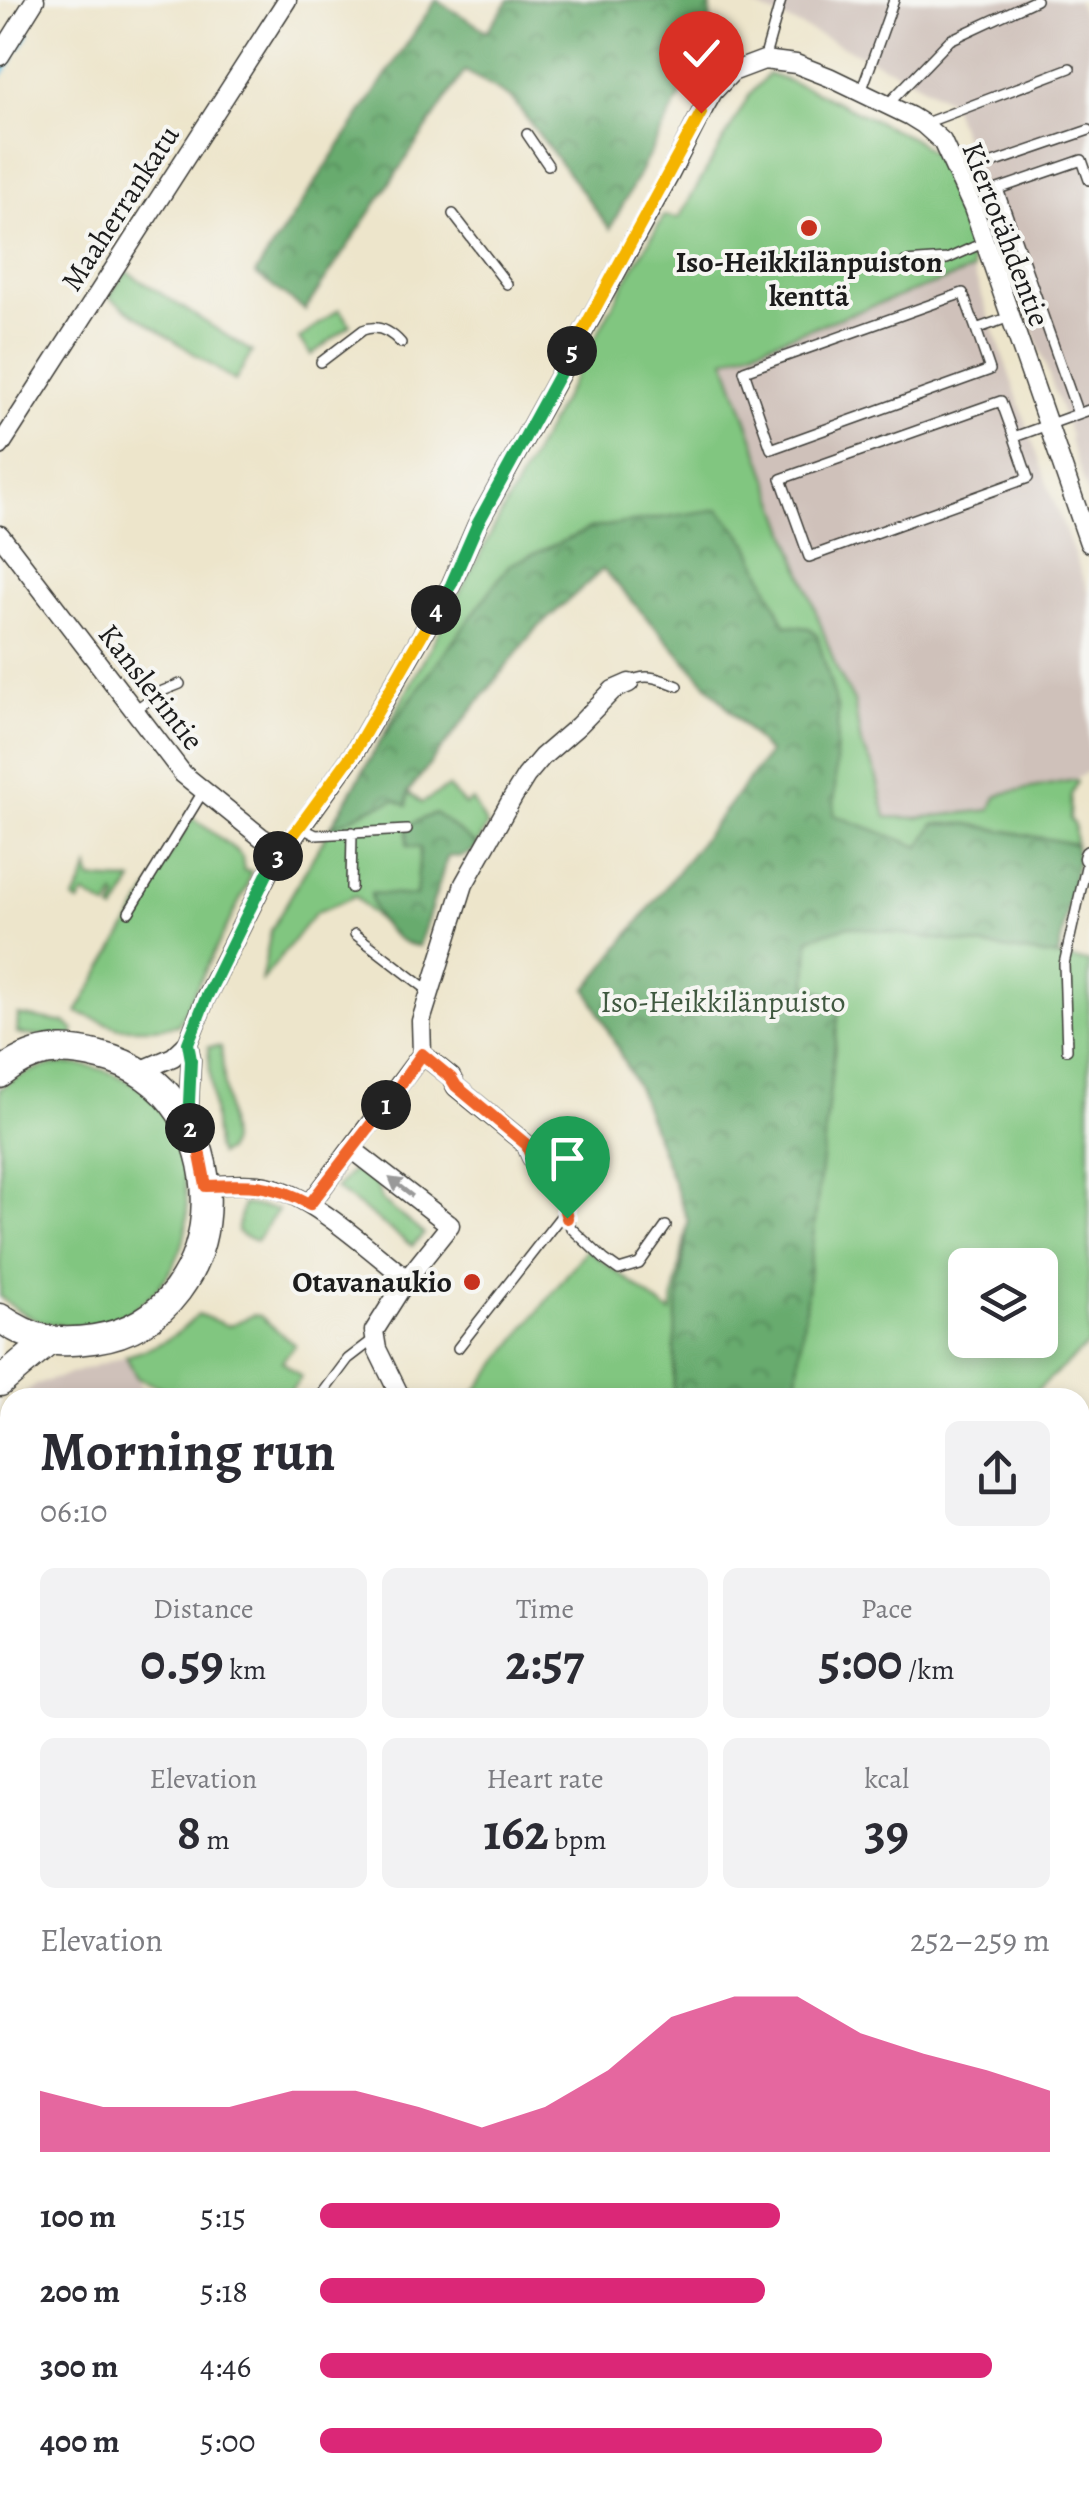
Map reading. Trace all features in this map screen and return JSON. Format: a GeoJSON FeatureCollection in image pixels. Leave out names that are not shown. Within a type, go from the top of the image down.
{"type":"FeatureCollection","features":[{"type":"Feature","properties":{"kind":"street"},"geometry":{"type":"LineString","coordinates":[[0,56],[36,0]]}},
{"type":"Feature","properties":{"kind":"street","name":"Maaherrankatu"},"geometry":{"type":"LineString","coordinates":[[0,446],[287,0]]}},
{"type":"Feature","properties":{"kind":"street"},"geometry":{"type":"LineString","coordinates":[[140,1071],[173,1057],[188,1043],[268,872],[354,752],[451,585],[485,509],[707,102],[732,72],[759,62]]}},
{"type":"Feature","properties":{"kind":"street","name":"Kiertotähdentie"},"geometry":{"type":"LineString","coordinates":[[759,62],[796,64],[861,92],[923,124],[942,141],[985,242],[1089,543]]}},
{"type":"Feature","properties":{"kind":"street","name":"Kanslerintie"},"geometry":{"type":"LineString","coordinates":[[0,535],[183,774],[282,850]]}},
{"type":"Feature","properties":{"kind":"street"},"geometry":{"type":"LineString","coordinates":[[310,1204],[422,1054],[421,1021],[464,884],[512,797],[542,757],[613,690],[629,682]]}},
{"type":"Feature","properties":{"kind":"street"},"geometry":{"type":"LineString","coordinates":[[0,1042],[32,1054]]}},
{"type":"Feature","properties":{"kind":"street"},"geometry":{"type":"LineString","coordinates":[[188,1043],[188,1124]]}},
{"type":"Feature","properties":{"kind":"street"},"geometry":{"type":"LineString","coordinates":[[0,1074],[32,1054],[71,1050],[112,1059],[140,1071],[163,1089],[188,1124],[199,1150],[206,1186],[206,1212],[195,1258],[164,1306],[136,1326],[84,1340],[50,1340],[31,1337],[0,1318]]}},
{"type":"Feature","properties":{"kind":"street"},"geometry":{"type":"LineString","coordinates":[[422,1054],[527,1145],[533,1163],[567,1191]]}},
{"type":"Feature","properties":{"kind":"street"},"geometry":{"type":"LineString","coordinates":[[352,1149],[450,1225],[407,1279],[378,1324],[374,1339],[396,1388]]}},
{"type":"Feature","properties":{"kind":"street"},"geometry":{"type":"LineString","coordinates":[[206,1186],[268,1186],[290,1194],[310,1204],[407,1279]]}},
{"type":"Feature","properties":{"kind":"street"},"geometry":{"type":"LineString","coordinates":[[0,1382],[50,1340]]}},
{"type":"Feature","properties":{"kind":"lane"},"geometry":{"type":"LineString","coordinates":[[759,62],[781,0]]}},
{"type":"Feature","properties":{"kind":"lane"},"geometry":{"type":"LineString","coordinates":[[861,92],[894,0]]}},
{"type":"Feature","properties":{"kind":"lane"},"geometry":{"type":"LineString","coordinates":[[887,105],[950,40],[1036,0]]}},
{"type":"Feature","properties":{"kind":"lane"},"geometry":{"type":"LineString","coordinates":[[923,124],[1070,68]]}},
{"type":"Feature","properties":{"kind":"lane"},"geometry":{"type":"LineString","coordinates":[[958,175],[1089,130]]}},
{"type":"Feature","properties":{"kind":"lane"},"geometry":{"type":"LineString","coordinates":[[527,134],[548,165]]}},
{"type":"Feature","properties":{"kind":"lane"},"geometry":{"type":"LineString","coordinates":[[1078,414],[998,189],[1082,160],[1089,180]]}},
{"type":"Feature","properties":{"kind":"lane"},"geometry":{"type":"LineString","coordinates":[[452,214],[507,284]]}},
{"type":"Feature","properties":{"kind":"lane"},"geometry":{"type":"LineString","coordinates":[[905,262],[947,259],[985,242]]}},
{"type":"Feature","properties":{"kind":"lane"},"geometry":{"type":"LineString","coordinates":[[963,293],[976,329],[990,370],[771,449],[744,371],[963,293]]}},
{"type":"Feature","properties":{"kind":"lane"},"geometry":{"type":"LineString","coordinates":[[976,329],[1010,317]]}},
{"type":"Feature","properties":{"kind":"lane"},"geometry":{"type":"LineString","coordinates":[[321,362],[371,327],[384,330],[401,343]]}},
{"type":"Feature","properties":{"kind":"lane"},"geometry":{"type":"LineString","coordinates":[[1001,401],[1014,437],[1028,478],[809,556],[782,479],[1001,401]]}},
{"type":"Feature","properties":{"kind":"lane"},"geometry":{"type":"LineString","coordinates":[[1014,437],[1089,410]]}},
{"type":"Feature","properties":{"kind":"lane"},"geometry":{"type":"LineString","coordinates":[[629,682],[655,677],[678,686]]}},
{"type":"Feature","properties":{"kind":"lane"},"geometry":{"type":"LineString","coordinates":[[134,710],[180,684]]}},
{"type":"Feature","properties":{"kind":"lane"},"geometry":{"type":"LineString","coordinates":[[129,912],[204,790]]}},
{"type":"Feature","properties":{"kind":"lane"},"geometry":{"type":"LineString","coordinates":[[300,828],[316,836],[407,830]]}},
{"type":"Feature","properties":{"kind":"lane"},"geometry":{"type":"LineString","coordinates":[[352,832],[352,888]]}},
{"type":"Feature","properties":{"kind":"lane"},"geometry":{"type":"LineString","coordinates":[[1067,1050],[1064,964],[1089,856]]}},
{"type":"Feature","properties":{"kind":"lane"},"geometry":{"type":"LineString","coordinates":[[354,934],[431,993]]}},
{"type":"Feature","properties":{"kind":"lane"},"geometry":{"type":"LineString","coordinates":[[567,1191],[565,1211],[571,1228],[619,1270],[639,1264],[666,1226]]}},
{"type":"Feature","properties":{"kind":"lane"},"geometry":{"type":"LineString","coordinates":[[458,1348],[565,1211]]}},
{"type":"Feature","properties":{"kind":"lane"},"geometry":{"type":"LineString","coordinates":[[326,1388],[348,1359],[374,1339]]}},
{"type":"Feature","properties":{"kind":"shaded area"},"geometry":{"type":"Polygon","coordinates":[[[738,0],[1077,0],[1089,30],[1089,497],[951,102],[899,73],[738,0]]]}},
{"type":"Feature","properties":{"kind":"shaded area"},"geometry":{"type":"Polygon","coordinates":[[[973,270],[1089,593],[1089,771],[1074,780],[997,797],[991,810],[917,818],[886,817],[875,770],[861,744],[854,701],[837,670],[725,358],[973,270]]]}},
{"type":"Feature","properties":{"kind":"shaded area"},"geometry":{"type":"Polygon","coordinates":[[[126,1356],[142,1388],[31,1388],[126,1356]]]}},
{"type":"Feature","properties":{"kind":"green space"},"geometry":{"type":"Polygon","coordinates":[[[436,0],[487,31],[509,0],[711,0],[709,42],[610,229],[512,99],[465,71],[305,310],[255,274],[436,0]]]}},
{"type":"Feature","properties":{"kind":"green space","name":"Iso-Heikkilänpuisto"},"geometry":{"type":"Polygon","coordinates":[[[768,74],[808,88],[916,140],[935,156],[947,174],[969,231],[973,270],[725,359],[837,670],[854,701],[861,744],[875,770],[886,817],[917,818],[990,810],[996,797],[1005,793],[1077,782],[1071,795],[1070,819],[1075,825],[1075,844],[968,824],[934,824],[920,848],[849,925],[1089,962],[1089,1344],[1039,1388],[478,1388],[587,1249],[671,1313],[688,1221],[638,1089],[587,989],[769,754],[603,569],[534,631],[408,792],[422,803],[448,787],[465,805],[472,800],[487,825],[469,853],[447,858],[419,946],[393,934],[355,896],[315,913],[261,982],[271,930],[381,740],[626,280],[664,216],[679,218],[749,96],[768,74]]]}},
{"type":"Feature","properties":{"kind":"green space"},"geometry":{"type":"Polygon","coordinates":[[[126,271],[252,352],[235,381],[109,297],[126,271]]]}},
{"type":"Feature","properties":{"kind":"green space"},"geometry":{"type":"Polygon","coordinates":[[[339,309],[351,325],[311,355],[299,339],[339,309]]]}},
{"type":"Feature","properties":{"kind":"green space"},"geometry":{"type":"Polygon","coordinates":[[[719,509],[748,543],[785,625],[809,628],[817,635],[838,711],[834,815],[920,847],[934,824],[968,824],[1075,844],[1077,859],[1058,957],[849,926],[809,938],[807,985],[840,1001],[796,1388],[673,1388],[676,1317],[688,1221],[638,1089],[587,989],[769,753],[603,569],[534,631],[408,792],[407,806],[395,800],[331,828],[381,740],[509,565],[592,528],[719,509]]]}},
{"type":"Feature","properties":{"kind":"green space"},"geometry":{"type":"Polygon","coordinates":[[[435,813],[478,846],[466,855],[447,858],[419,946],[401,941],[386,928],[375,911],[371,893],[416,896],[420,848],[407,846],[407,826],[435,813]]]}},
{"type":"Feature","properties":{"kind":"green space"},"geometry":{"type":"Polygon","coordinates":[[[192,817],[238,852],[244,871],[251,871],[178,1025],[119,1028],[77,1012],[192,817]]]}},
{"type":"Feature","properties":{"kind":"green space"},"geometry":{"type":"Polygon","coordinates":[[[89,868],[91,879],[133,881],[115,912],[115,895],[108,908],[84,894],[79,903],[74,900],[89,868]]]}},
{"type":"Feature","properties":{"kind":"green space"},"geometry":{"type":"Polygon","coordinates":[[[18,1015],[66,1023],[74,1030],[73,1037],[17,1033],[18,1015]]]}},
{"type":"Feature","properties":{"kind":"green space"},"geometry":{"type":"Polygon","coordinates":[[[208,1047],[221,1047],[230,1141],[227,1150],[219,1155],[208,1047]]]}},
{"type":"Feature","properties":{"kind":"green space"},"geometry":{"type":"Polygon","coordinates":[[[64,1064],[115,1074],[158,1105],[176,1139],[187,1204],[184,1240],[168,1275],[127,1313],[91,1325],[42,1322],[0,1297],[0,1089],[30,1072],[64,1064]]]}},
{"type":"Feature","properties":{"kind":"green space"},"geometry":{"type":"Polygon","coordinates":[[[355,1168],[374,1175],[381,1200],[424,1234],[412,1246],[335,1188],[355,1168]]]}},
{"type":"Feature","properties":{"kind":"green space"},"geometry":{"type":"Polygon","coordinates":[[[243,1204],[278,1210],[256,1241],[237,1231],[243,1204]]]}},
{"type":"Feature","properties":{"kind":"green space"},"geometry":{"type":"Polygon","coordinates":[[[198,1314],[228,1326],[253,1315],[260,1316],[295,1345],[282,1361],[301,1377],[293,1388],[161,1388],[137,1378],[126,1356],[165,1341],[198,1314]]]}},
{"type":"Feature","properties":{"kind":"waterway"},"geometry":{"type":"LineString","coordinates":[[18,47],[27,34]]}},
{"type":"Feature","properties":{"kind":"waterway"},"geometry":{"type":"LineString","coordinates":[[0,75],[13,56]]}},
{"type":"Feature","properties":{"kind":"place","name":"Iso-Heikkilänpuiston kenttä"},"geometry":{"type":"Point","coordinates":[809,228]}},
{"type":"Feature","properties":{"kind":"place","name":"Otavanaukio"},"geometry":{"type":"Point","coordinates":[472,1282]}},
{"type":"Feature","properties":{"kind":"route"},"geometry":{"type":"LineString","coordinates":[[567,1218],[567,1191],[533,1163],[527,1145],[422,1054],[310,1204],[268,1186],[206,1186],[199,1150],[188,1124],[188,1043],[268,872],[354,752],[451,585],[477,525],[701,113]]}}]}
